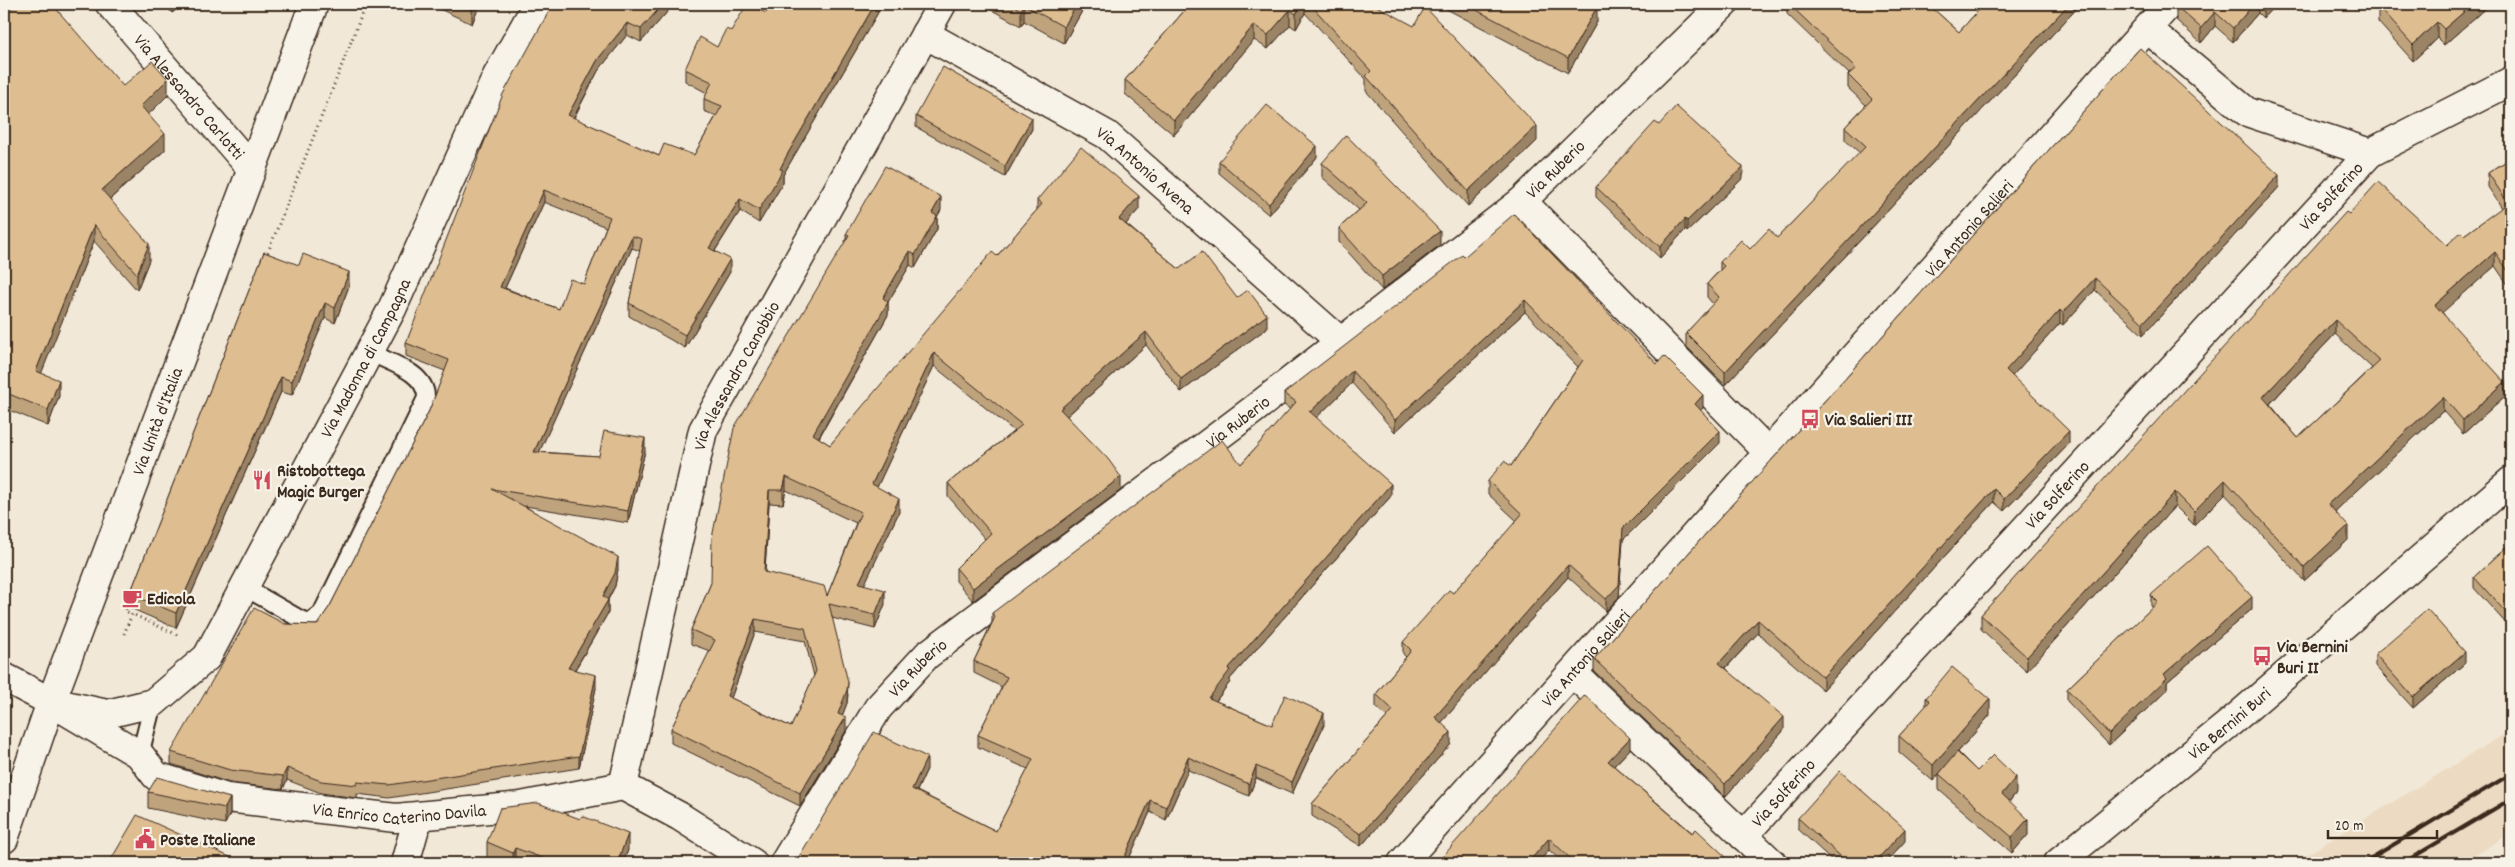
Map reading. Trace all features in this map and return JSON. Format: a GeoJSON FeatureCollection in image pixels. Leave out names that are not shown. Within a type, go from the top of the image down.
{"type":"FeatureCollection","features":[{"type":"Feature","properties":{"kind":"street","name":"Via Alessandro Carlotti"},"geometry":{"type":"LineString","coordinates":[[110,4],[251,168]]}},
{"type":"Feature","properties":{"kind":"street","name":"Via Unità d'Italia"},"geometry":{"type":"LineString","coordinates":[[4,839],[51,702],[314,4]]}},
{"type":"Feature","properties":{"kind":"street","name":"Via Madonna di Campagna"},"geometry":{"type":"LineString","coordinates":[[51,702],[106,714],[153,703],[207,657],[392,309],[497,76],[537,4]]}},
{"type":"Feature","properties":{"kind":"street","name":"Via Alessandro Canobbio"},"geometry":{"type":"LineString","coordinates":[[623,786],[703,430],[942,4]]}},
{"type":"Feature","properties":{"kind":"street","name":"Via Ruberio"},"geometry":{"type":"LineString","coordinates":[[784,863],[878,708],[927,655],[1341,342],[1522,201],[1724,4]]}},
{"type":"Feature","properties":{"kind":"street","name":"Via Antonio Salieri"},"geometry":{"type":"LineString","coordinates":[[1402,863],[2169,4]]}},
{"type":"Feature","properties":{"kind":"street","name":"Via Solferino"},"geometry":{"type":"LineString","coordinates":[[2148,29],[2247,112],[2370,152]]}},
{"type":"Feature","properties":{"kind":"street","name":"Via Antonio Avena"},"geometry":{"type":"LineString","coordinates":[[925,34],[1107,135],[1341,342]]}},
{"type":"Feature","properties":{"kind":"street","name":"Via Solferino"},"geometry":{"type":"LineString","coordinates":[[1743,836],[2370,152],[2511,81]]}},
{"type":"Feature","properties":{"kind":"street"},"geometry":{"type":"LineString","coordinates":[[1522,201],[1769,452]]}},
{"type":"Feature","properties":{"kind":"street","name":"Via Bernini Buri"},"geometry":{"type":"LineString","coordinates":[[2058,863],[2231,722],[2511,481]]}},
{"type":"Feature","properties":{"kind":"street","name":"Via Solferino"},"geometry":{"type":"LineString","coordinates":[[1573,673],[1772,863]]}},
{"type":"Feature","properties":{"kind":"street"},"geometry":{"type":"LineString","coordinates":[[4,677],[51,702]]}},
{"type":"Feature","properties":{"kind":"street","name":"Via Enrico Caterino Davila"},"geometry":{"type":"LineString","coordinates":[[51,702],[140,755],[156,776],[227,798],[396,818],[521,806],[623,786]]}},
{"type":"Feature","properties":{"kind":"street"},"geometry":{"type":"LineString","coordinates":[[623,786],[679,816],[752,863]]}},
{"type":"Feature","properties":{"kind":"street"},"geometry":{"type":"LineString","coordinates":[[405,863],[418,817]]}},
{"type":"Feature","properties":{"kind":"lane"},"geometry":{"type":"LineString","coordinates":[[244,587],[300,619],[309,622],[321,614],[426,398],[426,390],[417,376],[369,352]]}},
{"type":"Feature","properties":{"kind":"lane"},"geometry":{"type":"LineString","coordinates":[[140,755],[153,703]]}},
{"type":"Feature","properties":{"kind":"path"},"geometry":{"type":"LineString","coordinates":[[264,262],[366,4]]}},
{"type":"Feature","properties":{"kind":"path"},"geometry":{"type":"LineString","coordinates":[[132,593],[125,611],[181,637],[187,636]]}},
{"type":"Feature","properties":{"kind":"path"},"geometry":{"type":"LineString","coordinates":[[124,634],[132,614]]}},
{"type":"Feature","properties":{"kind":"shaded area"},"geometry":{"type":"Polygon","coordinates":[[[2511,730],[2511,833],[2462,863],[2293,863],[2511,730]]]}},
{"type":"Feature","properties":{"kind":"building"},"geometry":{"type":"Polygon","coordinates":[[[15,4],[52,4],[123,86],[152,61],[168,79],[141,106],[165,134],[102,190],[149,244],[137,274],[94,225],[36,371],[59,380],[48,410],[4,392],[4,14],[15,4]]]}},
{"type":"Feature","properties":{"kind":"building"},"geometry":{"type":"Polygon","coordinates":[[[461,4],[474,4],[472,9],[461,4]]]}},
{"type":"Feature","properties":{"kind":"building"},"geometry":{"type":"Polygon","coordinates":[[[553,4],[663,4],[641,29],[627,23],[598,59],[568,115],[659,156],[664,144],[694,155],[722,106],[704,99],[712,82],[685,69],[700,37],[717,47],[726,29],[731,31],[747,4],[766,13],[770,4],[875,4],[787,155],[780,169],[783,170],[759,210],[740,199],[709,248],[730,259],[685,335],[629,303],[642,239],[632,236],[534,452],[599,456],[604,431],[645,438],[628,511],[492,489],[618,557],[615,573],[603,596],[608,600],[568,668],[596,675],[579,756],[389,785],[357,782],[357,785],[321,781],[287,768],[283,776],[230,770],[171,752],[254,608],[285,624],[317,625],[330,606],[429,411],[449,360],[406,343],[503,94],[553,4]],[[544,190],[500,287],[559,309],[570,279],[584,284],[610,217],[544,190]]]}},
{"type":"Feature","properties":{"kind":"building"},"geometry":{"type":"Polygon","coordinates":[[[1010,4],[1077,4],[1064,27],[1024,5],[1021,10],[1010,4]]]}},
{"type":"Feature","properties":{"kind":"building"},"geometry":{"type":"Polygon","coordinates":[[[1190,4],[1302,4],[1296,14],[1290,10],[1268,35],[1254,25],[1174,120],[1125,80],[1190,4]]]}},
{"type":"Feature","properties":{"kind":"building"},"geometry":{"type":"Polygon","coordinates":[[[1310,4],[1373,4],[1414,26],[1425,7],[1537,126],[1468,191],[1366,76],[1371,71],[1310,4]]]}},
{"type":"Feature","properties":{"kind":"building"},"geometry":{"type":"Polygon","coordinates":[[[1465,4],[1592,4],[1597,7],[1568,58],[1465,4]]]}},
{"type":"Feature","properties":{"kind":"building"},"geometry":{"type":"Polygon","coordinates":[[[1789,4],[1928,4],[1959,32],[1984,4],[2069,4],[1725,372],[1686,333],[1719,297],[1707,284],[1724,266],[1720,262],[1741,240],[1750,249],[1769,229],[1777,238],[1866,146],[1845,127],[1872,99],[1848,75],[1856,68],[1789,4]]]}},
{"type":"Feature","properties":{"kind":"building"},"geometry":{"type":"Polygon","coordinates":[[[2177,4],[2254,4],[2233,28],[2215,12],[2201,28],[2176,6],[2177,4]]]}},
{"type":"Feature","properties":{"kind":"building"},"geometry":{"type":"Polygon","coordinates":[[[2381,4],[2473,4],[2444,29],[2437,22],[2413,45],[2378,6],[2381,4]]]}},
{"type":"Feature","properties":{"kind":"building"},"geometry":{"type":"Polygon","coordinates":[[[2140,48],[2279,175],[2143,323],[2095,278],[2063,313],[2060,310],[2006,370],[2069,431],[2004,499],[1994,489],[1823,677],[1758,620],[1719,663],[1784,717],[1725,784],[1594,659],[2140,48]]]}},
{"type":"Feature","properties":{"kind":"building"},"geometry":{"type":"Polygon","coordinates":[[[943,67],[1032,118],[1005,166],[916,116],[943,67]]]}},
{"type":"Feature","properties":{"kind":"building"},"geometry":{"type":"Polygon","coordinates":[[[1267,105],[1317,146],[1269,204],[1219,161],[1267,105]]]}},
{"type":"Feature","properties":{"kind":"building"},"geometry":{"type":"Polygon","coordinates":[[[1676,106],[1743,167],[1687,221],[1685,219],[1660,247],[1596,187],[1655,122],[1659,125],[1676,106]]]}},
{"type":"Feature","properties":{"kind":"building"},"geometry":{"type":"Polygon","coordinates":[[[1346,135],[1440,231],[1382,276],[1339,228],[1367,203],[1322,163],[1346,135]]]}},
{"type":"Feature","properties":{"kind":"building"},"geometry":{"type":"Polygon","coordinates":[[[1081,147],[1139,196],[1119,219],[1179,269],[1202,252],[1237,298],[1248,290],[1267,315],[1181,379],[1146,332],[1060,409],[1108,459],[1121,477],[973,588],[956,568],[991,533],[948,483],[1022,425],[934,353],[872,484],[899,499],[859,583],[885,590],[875,615],[829,604],[848,682],[838,714],[846,717],[800,793],[671,729],[715,640],[691,630],[711,583],[712,538],[734,428],[849,235],[846,234],[885,166],[941,197],[932,213],[937,216],[915,255],[910,251],[883,298],[888,302],[813,434],[830,445],[992,252],[997,256],[1042,204],[1037,200],[1081,147]],[[786,477],[783,490],[769,490],[764,572],[824,586],[827,596],[861,512],[786,477]],[[755,619],[727,696],[791,727],[816,671],[805,628],[755,619]]]}},
{"type":"Feature","properties":{"kind":"building"},"geometry":{"type":"Polygon","coordinates":[[[2511,158],[2511,275],[2495,252],[2435,305],[2505,382],[2463,420],[2443,397],[2328,504],[2348,526],[2304,567],[2225,480],[2194,511],[2175,492],[2027,657],[1981,615],[2346,212],[2349,214],[2378,182],[2447,245],[2461,232],[2464,235],[2508,203],[2488,173],[2511,158]],[[2335,320],[2263,397],[2298,438],[2380,361],[2335,320]]]}},
{"type":"Feature","properties":{"kind":"building"},"geometry":{"type":"Polygon","coordinates":[[[1514,214],[1657,364],[1664,356],[1703,395],[1695,404],[1720,431],[1623,528],[1619,585],[1606,599],[1568,565],[1435,717],[1451,732],[1361,834],[1312,804],[1393,710],[1376,694],[1410,652],[1411,650],[1403,642],[1449,590],[1453,593],[1522,514],[1488,481],[1504,461],[1511,466],[1583,360],[1525,300],[1395,420],[1352,371],[1310,412],[1391,484],[1228,669],[1230,670],[1209,698],[1272,725],[1285,695],[1324,713],[1292,782],[1256,766],[1249,784],[1188,757],[1166,807],[1150,800],[1122,863],[1055,863],[1043,855],[1038,863],[802,863],[797,860],[874,732],[927,757],[912,789],[996,831],[1033,759],[978,735],[1007,677],[974,661],[995,617],[992,613],[1222,440],[1241,464],[1296,402],[1284,393],[1462,255],[1464,257],[1514,214]]]}},
{"type":"Feature","properties":{"kind":"building"},"geometry":{"type":"Polygon","coordinates":[[[264,252],[299,265],[303,254],[349,272],[335,308],[325,303],[292,381],[281,377],[176,613],[130,594],[264,252]]]}},
{"type":"Feature","properties":{"kind":"building"},"geometry":{"type":"Polygon","coordinates":[[[2511,543],[2511,618],[2474,577],[2511,543]]]}},
{"type":"Feature","properties":{"kind":"building"},"geometry":{"type":"Polygon","coordinates":[[[2207,546],[2252,597],[2164,674],[2167,678],[2109,734],[2067,689],[2158,602],[2151,595],[2207,546]]]}},
{"type":"Feature","properties":{"kind":"building"},"geometry":{"type":"Polygon","coordinates":[[[2427,609],[2465,652],[2413,697],[2375,654],[2427,609]]]}},
{"type":"Feature","properties":{"kind":"building"},"geometry":{"type":"Polygon","coordinates":[[[1952,667],[1990,699],[1933,765],[1899,736],[1930,701],[1926,698],[1952,667]]]}},
{"type":"Feature","properties":{"kind":"building"},"geometry":{"type":"Polygon","coordinates":[[[1585,695],[1630,738],[1608,761],[1692,833],[1696,829],[1728,859],[1723,863],[1575,863],[1549,838],[1528,863],[1437,863],[1585,695]]]}},
{"type":"Feature","properties":{"kind":"building"},"geometry":{"type":"Polygon","coordinates":[[[1957,752],[1977,771],[1993,755],[2016,777],[2002,794],[2028,819],[2012,837],[1939,774],[1957,752]]]}},
{"type":"Feature","properties":{"kind":"building"},"geometry":{"type":"Polygon","coordinates":[[[1840,771],[1905,829],[1874,863],[1848,863],[1798,818],[1840,771]]]}},
{"type":"Feature","properties":{"kind":"building"},"geometry":{"type":"Polygon","coordinates":[[[157,777],[230,798],[225,808],[148,792],[157,777]]]}},
{"type":"Feature","properties":{"kind":"building"},"geometry":{"type":"Polygon","coordinates":[[[538,803],[580,819],[582,816],[628,834],[617,863],[556,863],[515,848],[513,853],[487,842],[500,808],[538,803]]]}},
{"type":"Feature","properties":{"kind":"building"},"geometry":{"type":"Polygon","coordinates":[[[137,815],[243,863],[109,863],[137,815]]]}},
{"type":"Feature","properties":{"kind":"building"},"geometry":{"type":"Polygon","coordinates":[[[1204,859],[1211,863],[1201,863],[1204,859]]]}},
{"type":"Feature","properties":{"kind":"railway"},"geometry":{"type":"LineString","coordinates":[[2363,863],[2511,774]]}},
{"type":"Feature","properties":{"kind":"railway"},"geometry":{"type":"LineString","coordinates":[[2403,863],[2511,799]]}},
{"type":"Feature","properties":{"kind":"place","name":"Via Salieri III"},"geometry":{"type":"Point","coordinates":[1810,419]}},
{"type":"Feature","properties":{"kind":"place","name":"Ristobottega Magic Burger"},"geometry":{"type":"Point","coordinates":[262,480]}},
{"type":"Feature","properties":{"kind":"place","name":"Edicola"},"geometry":{"type":"Point","coordinates":[132,598]}},
{"type":"Feature","properties":{"kind":"place","name":"Via Bernini Buri II"},"geometry":{"type":"Point","coordinates":[2262,656]}},
{"type":"Feature","properties":{"kind":"place","name":"Poste Italiane"},"geometry":{"type":"Point","coordinates":[145,839]}}]}
